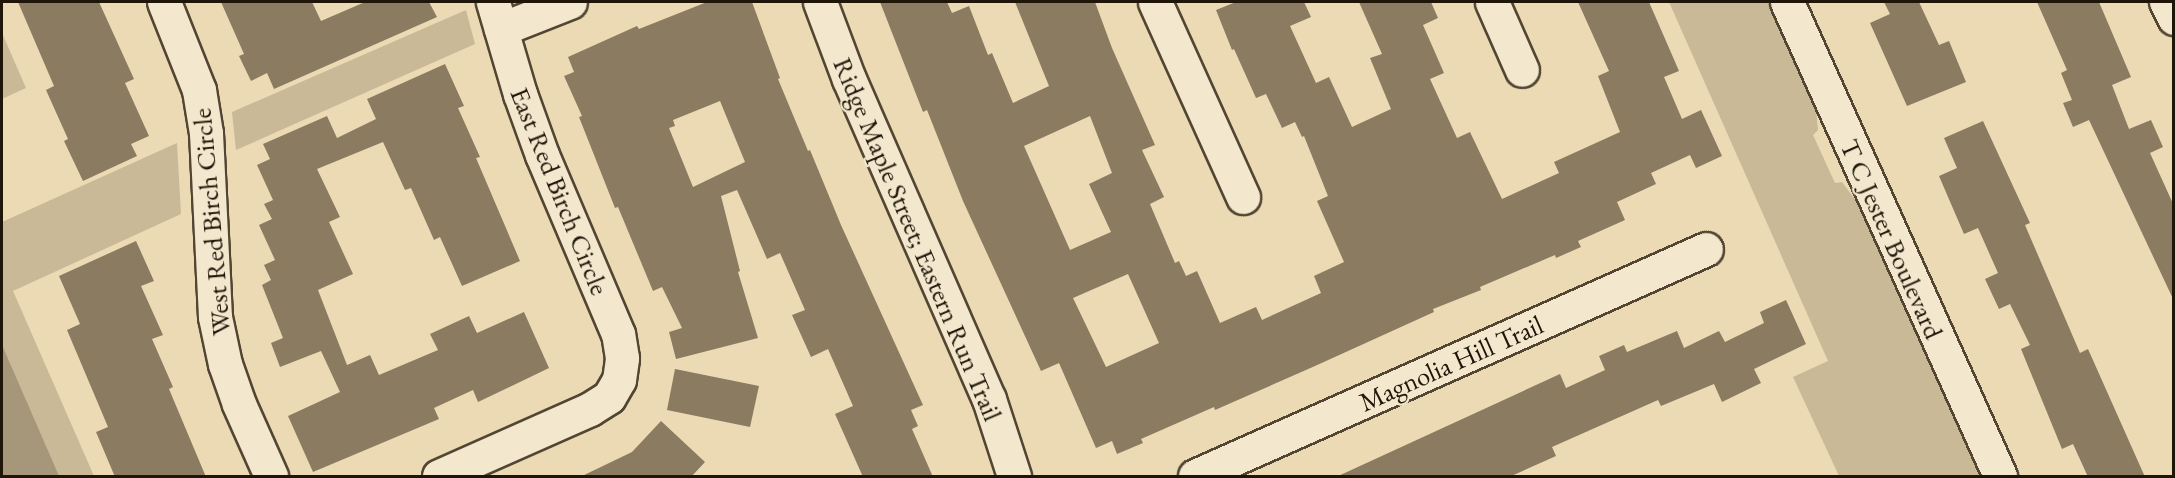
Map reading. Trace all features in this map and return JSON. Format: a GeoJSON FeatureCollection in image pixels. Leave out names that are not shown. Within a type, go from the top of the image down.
{"type":"FeatureCollection","features":[{"type":"Feature","properties":{"kind":"street","name":"West Red Birch Circle"},"geometry":{"type":"LineString","coordinates":[[164,2],[199,90],[206,133],[215,317],[225,364],[239,404],[272,477]]}},
{"type":"Feature","properties":{"kind":"street"},"geometry":{"type":"LineString","coordinates":[[497,15],[570,2]]}},
{"type":"Feature","properties":{"kind":"street","name":"Ridge Maple Street; Eastern Run Trail"},"geometry":{"type":"LineString","coordinates":[[820,2],[849,79],[989,399],[1014,477]]}},
{"type":"Feature","properties":{"kind":"street"},"geometry":{"type":"LineString","coordinates":[[1155,2],[1243,197]]}},
{"type":"Feature","properties":{"kind":"street"},"geometry":{"type":"LineString","coordinates":[[1492,2],[1522,70]]}},
{"type":"Feature","properties":{"kind":"street","name":"T C Jester Boulevard"},"geometry":{"type":"LineString","coordinates":[[1787,2],[2000,477]]}},
{"type":"Feature","properties":{"kind":"street"},"geometry":{"type":"LineString","coordinates":[[2166,2],[2174,18]]}},
{"type":"Feature","properties":{"kind":"street","name":"East Red Birch Circle"},"geometry":{"type":"LineString","coordinates":[[439,477],[590,409],[609,397],[619,380],[622,358],[618,334],[542,154],[520,94],[497,15]]}},
{"type":"Feature","properties":{"kind":"street","name":"Magnolia Hill Trail"},"geometry":{"type":"LineString","coordinates":[[1196,477],[1706,249]]}},
{"type":"Feature","properties":{"kind":"shaded area"},"geometry":{"type":"Polygon","coordinates":[[[1669,2],[1773,2],[1808,78],[1816,109],[1818,130],[1813,135],[1835,183],[1842,182],[1872,222],[1986,476],[1839,476],[1793,377],[1828,361],[1669,2]]]}},
{"type":"Feature","properties":{"kind":"shaded area"},"geometry":{"type":"Polygon","coordinates":[[[466,10],[475,44],[236,150],[232,112],[466,10]]]}},
{"type":"Feature","properties":{"kind":"shaded area"},"geometry":{"type":"Polygon","coordinates":[[[2,33],[26,88],[2,99],[2,33]]]}},
{"type":"Feature","properties":{"kind":"shaded area"},"geometry":{"type":"Polygon","coordinates":[[[177,143],[181,214],[13,291],[94,476],[2,476],[2,222],[177,143]]]}},
{"type":"Feature","properties":{"kind":"shaded area"},"geometry":{"type":"Polygon","coordinates":[[[2,345],[59,476],[2,476],[2,345]]]}},
{"type":"Feature","properties":{"kind":"building"},"geometry":{"type":"Polygon","coordinates":[[[18,2],[99,2],[134,79],[125,83],[149,136],[131,144],[137,156],[83,181],[64,141],[68,139],[46,90],[54,86],[18,2]]]}},
{"type":"Feature","properties":{"kind":"building"},"geometry":{"type":"Polygon","coordinates":[[[221,2],[312,2],[321,21],[365,2],[429,2],[437,17],[274,89],[267,73],[251,81],[239,56],[244,54],[221,2]]]}},
{"type":"Feature","properties":{"kind":"building"},"geometry":{"type":"Polygon","coordinates":[[[707,2],[752,2],[780,78],[778,79],[808,151],[810,150],[841,225],[923,405],[911,410],[918,426],[912,429],[933,477],[863,477],[835,414],[853,406],[828,349],[811,357],[792,315],[805,310],[780,253],[767,259],[737,190],[721,196],[740,271],[738,272],[758,338],[676,359],[669,332],[682,328],[662,287],[653,291],[618,207],[615,208],[579,117],[582,116],[564,76],[574,72],[568,57],[637,26],[639,29],[707,2]],[[720,101],[673,120],[675,126],[669,128],[693,187],[745,162],[720,101]]]}},
{"type":"Feature","properties":{"kind":"building"},"geometry":{"type":"Polygon","coordinates":[[[880,2],[947,2],[952,13],[969,6],[988,55],[992,53],[1013,103],[1049,86],[1015,2],[1095,2],[1112,48],[1155,145],[1142,150],[1164,197],[1150,204],[1175,263],[1179,261],[1186,276],[1197,271],[1220,323],[1256,307],[1262,320],[1321,293],[1314,276],[1344,262],[1317,201],[1328,196],[1304,136],[1302,137],[1295,122],[1282,128],[1266,94],[1256,98],[1234,49],[1232,50],[1216,10],[1236,2],[1304,2],[1311,17],[1290,26],[1316,83],[1329,77],[1352,127],[1391,109],[1370,58],[1382,54],[1359,2],[1431,2],[1438,18],[1423,25],[1444,73],[1430,79],[1457,138],[1470,132],[1502,199],[1559,173],[1554,162],[1620,132],[1598,76],[1609,71],[1578,2],[1649,2],[1679,71],[1664,77],[1682,119],[1701,110],[1722,156],[1696,168],[1690,155],[1651,173],[1656,184],[1617,202],[1625,220],[1578,241],[1581,247],[1556,258],[1555,255],[1480,287],[1481,290],[1433,309],[1434,312],[1315,366],[1215,410],[1214,407],[1141,439],[1143,443],[1117,454],[1112,441],[1096,448],[1059,363],[1041,371],[963,201],[927,110],[923,112],[880,2]],[[1090,116],[1024,146],[1070,250],[1111,232],[1089,184],[1112,173],[1090,116]],[[1128,274],[1073,298],[1106,367],[1159,343],[1128,274]]]}},
{"type":"Feature","properties":{"kind":"building"},"geometry":{"type":"Polygon","coordinates":[[[1884,2],[1919,2],[1939,45],[1949,41],[1966,82],[1907,106],[1870,23],[1890,14],[1884,2]]]}},
{"type":"Feature","properties":{"kind":"building"},"geometry":{"type":"Polygon","coordinates":[[[2037,2],[2099,2],[2131,77],[2112,85],[2129,129],[2151,120],[2163,147],[2150,153],[2174,206],[2174,301],[2089,120],[2073,127],[2063,103],[2072,100],[2061,73],[2067,70],[2037,2]]]}},
{"type":"Feature","properties":{"kind":"building"},"geometry":{"type":"Polygon","coordinates":[[[445,64],[464,106],[458,108],[480,157],[476,158],[520,261],[462,286],[440,237],[434,240],[411,188],[405,190],[383,142],[317,169],[340,217],[329,222],[353,274],[318,290],[347,365],[370,355],[379,375],[438,350],[430,334],[469,316],[477,333],[524,312],[549,368],[478,402],[473,390],[434,408],[439,419],[313,472],[288,416],[340,392],[321,351],[280,367],[271,343],[283,338],[262,285],[271,280],[264,265],[275,260],[259,225],[272,219],[264,204],[273,200],[257,165],[270,159],[263,144],[327,116],[337,138],[376,119],[367,99],[445,64]]]}},
{"type":"Feature","properties":{"kind":"building"},"geometry":{"type":"Polygon","coordinates":[[[1983,121],[2030,223],[2025,225],[2080,353],[2088,349],[2145,477],[2088,477],[2073,444],[2062,449],[2021,349],[2030,345],[2010,304],[1999,309],[1985,279],[1998,273],[1978,228],[1964,234],[1939,176],[1957,168],[1944,138],[1983,121]]]}},
{"type":"Feature","properties":{"kind":"building"},"geometry":{"type":"Polygon","coordinates":[[[136,241],[154,281],[141,286],[163,335],[152,339],[173,387],[169,389],[206,477],[115,477],[96,432],[108,427],[67,330],[80,324],[59,276],[136,241]]]}},
{"type":"Feature","properties":{"kind":"building"},"geometry":{"type":"Polygon","coordinates":[[[1786,300],[1806,344],[1754,369],[1761,383],[1722,402],[1714,384],[1661,406],[1658,400],[1552,447],[1556,456],[1509,477],[1336,477],[1560,374],[1566,388],[1605,370],[1599,356],[1624,345],[1627,352],[1677,331],[1684,348],[1719,331],[1725,342],[1764,323],[1760,312],[1786,300]]]}},
{"type":"Feature","properties":{"kind":"building"},"geometry":{"type":"Polygon","coordinates":[[[675,369],[759,386],[750,427],[667,410],[675,369]]]}},
{"type":"Feature","properties":{"kind":"building"},"geometry":{"type":"Polygon","coordinates":[[[661,421],[705,462],[691,477],[580,477],[632,452],[661,421]]]}}]}
